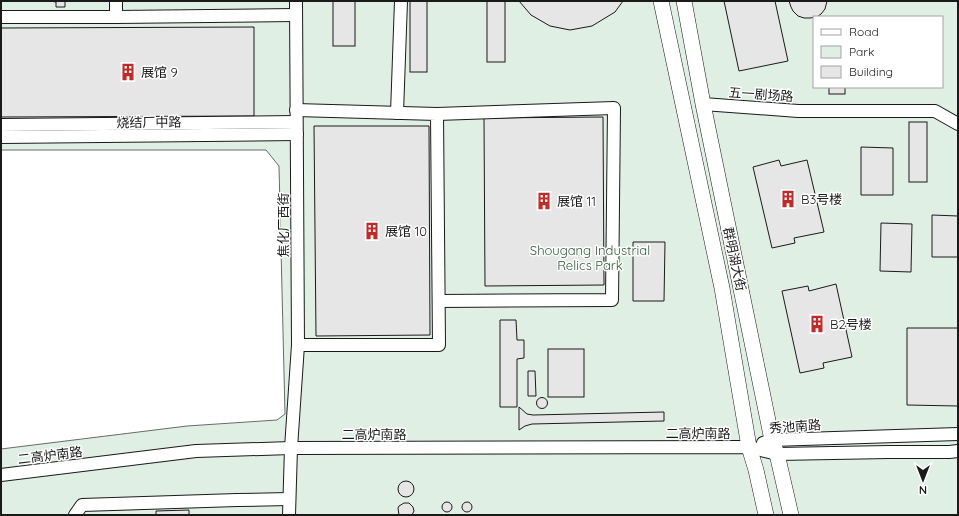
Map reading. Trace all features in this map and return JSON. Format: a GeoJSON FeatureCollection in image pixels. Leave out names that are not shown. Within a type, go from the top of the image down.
{"type":"FeatureCollection","features":[{"type":"Feature","properties":{"kind":"main road","name":"群明湖大街"},"geometry":{"type":"LineString","coordinates":[[661,1],[722,288],[749,447],[756,470],[766,515]]}},
{"type":"Feature","properties":{"kind":"main road","name":"群明湖大街"},"geometry":{"type":"LineString","coordinates":[[684,1],[703,104],[775,447],[791,515]]}},
{"type":"Feature","properties":{"kind":"street"},"geometry":{"type":"LineString","coordinates":[[116,1],[116,17]]}},
{"type":"Feature","properties":{"kind":"street","name":"焦化厂西街"},"geometry":{"type":"LineString","coordinates":[[289,515],[291,448],[298,345],[296,1]]}},
{"type":"Feature","properties":{"kind":"street"},"geometry":{"type":"LineString","coordinates":[[397,113],[401,1]]}},
{"type":"Feature","properties":{"kind":"street"},"geometry":{"type":"LineString","coordinates":[[1,17],[296,15]]}},
{"type":"Feature","properties":{"kind":"street","name":"五一剧场路"},"geometry":{"type":"LineString","coordinates":[[703,104],[798,111],[935,111],[958,124]]}},
{"type":"Feature","properties":{"kind":"street"},"geometry":{"type":"LineString","coordinates":[[296,122],[397,113],[437,114],[614,108],[612,300],[439,301]]}},
{"type":"Feature","properties":{"kind":"street"},"geometry":{"type":"LineString","coordinates":[[298,345],[440,345],[437,114]]}},
{"type":"Feature","properties":{"kind":"street","name":"烧结厂中路"},"geometry":{"type":"LineString","coordinates":[[1,124],[296,122]]}},
{"type":"Feature","properties":{"kind":"street","name":"烧结厂中路"},"geometry":{"type":"LineString","coordinates":[[1,137],[296,122]]}},
{"type":"Feature","properties":{"kind":"street","name":"秀池南路"},"geometry":{"type":"LineString","coordinates":[[775,447],[958,434]]}},
{"type":"Feature","properties":{"kind":"street","name":"秀池南路"},"geometry":{"type":"LineString","coordinates":[[749,447],[889,452],[958,451]]}},
{"type":"Feature","properties":{"kind":"street","name":"二高炉南路"},"geometry":{"type":"LineString","coordinates":[[1,475],[196,451],[291,448],[749,447]]}},
{"type":"Feature","properties":{"kind":"street"},"geometry":{"type":"LineString","coordinates":[[75,515],[82,505],[289,499]]}},
{"type":"Feature","properties":{"kind":"green space","name":"Shougang Industrial Relics Park"},"geometry":{"type":"Polygon","coordinates":[[[1,1],[958,1],[958,515],[1,515],[1,449],[187,426],[277,420],[285,414],[279,166],[266,150],[1,150],[1,1]]]}},
{"type":"Feature","properties":{"kind":"building"},"geometry":{"type":"Polygon","coordinates":[[[49,1],[65,1],[65,7],[56,7],[56,2],[49,1]]]}},
{"type":"Feature","properties":{"kind":"building"},"geometry":{"type":"Polygon","coordinates":[[[333,1],[355,1],[355,46],[333,46],[333,1]]]}},
{"type":"Feature","properties":{"kind":"building"},"geometry":{"type":"Polygon","coordinates":[[[410,1],[427,1],[427,72],[410,72],[410,1]]]}},
{"type":"Feature","properties":{"kind":"building"},"geometry":{"type":"Polygon","coordinates":[[[487,1],[505,1],[505,62],[487,62],[487,1]]]}},
{"type":"Feature","properties":{"kind":"building"},"geometry":{"type":"Polygon","coordinates":[[[519,1],[623,1],[615,12],[592,26],[570,30],[550,26],[531,15],[519,1]]]}},
{"type":"Feature","properties":{"kind":"building"},"geometry":{"type":"Polygon","coordinates":[[[724,1],[775,1],[788,61],[739,71],[724,1]]]}},
{"type":"Feature","properties":{"kind":"building"},"geometry":{"type":"Polygon","coordinates":[[[789,1],[827,1],[825,9],[821,14],[818,16],[813,16],[813,18],[804,18],[798,16],[791,7],[789,1]]]}},
{"type":"Feature","properties":{"kind":"building","name":"展馆 9"},"geometry":{"type":"Polygon","coordinates":[[[254,27],[254,116],[1,117],[1,28],[254,27]]]}},
{"type":"Feature","properties":{"kind":"building"},"geometry":{"type":"Polygon","coordinates":[[[829,88],[845,88],[845,94],[829,94],[829,88]]]}},
{"type":"Feature","properties":{"kind":"building","name":"展馆 11"},"geometry":{"type":"Polygon","coordinates":[[[603,117],[604,285],[485,286],[484,118],[603,117]]]}},
{"type":"Feature","properties":{"kind":"building"},"geometry":{"type":"Polygon","coordinates":[[[909,122],[927,122],[927,182],[909,182],[909,122]]]}},
{"type":"Feature","properties":{"kind":"building","name":"展馆 10"},"geometry":{"type":"Polygon","coordinates":[[[314,126],[429,126],[430,335],[316,336],[314,126]]]}},
{"type":"Feature","properties":{"kind":"building"},"geometry":{"type":"Polygon","coordinates":[[[861,147],[893,148],[893,195],[861,195],[861,147]]]}},
{"type":"Feature","properties":{"kind":"building","name":"B3号楼"},"geometry":{"type":"Polygon","coordinates":[[[779,160],[781,166],[807,160],[824,232],[794,238],[795,243],[772,248],[753,167],[779,160]]]}},
{"type":"Feature","properties":{"kind":"building"},"geometry":{"type":"Polygon","coordinates":[[[932,215],[958,216],[958,257],[932,257],[932,215]]]}},
{"type":"Feature","properties":{"kind":"building"},"geometry":{"type":"Polygon","coordinates":[[[881,223],[912,224],[911,272],[880,271],[881,223]]]}},
{"type":"Feature","properties":{"kind":"building"},"geometry":{"type":"Polygon","coordinates":[[[633,242],[665,242],[664,301],[633,301],[633,242]]]}},
{"type":"Feature","properties":{"kind":"building","name":"B2号楼"},"geometry":{"type":"Polygon","coordinates":[[[836,284],[852,357],[823,363],[824,368],[800,373],[782,291],[808,286],[809,291],[836,284]]]}},
{"type":"Feature","properties":{"kind":"building"},"geometry":{"type":"Polygon","coordinates":[[[500,320],[516,320],[517,340],[524,340],[524,358],[517,359],[517,407],[500,407],[500,320]]]}},
{"type":"Feature","properties":{"kind":"building"},"geometry":{"type":"Polygon","coordinates":[[[907,328],[958,328],[958,406],[907,405],[907,328]]]}},
{"type":"Feature","properties":{"kind":"building"},"geometry":{"type":"Polygon","coordinates":[[[548,349],[584,349],[584,397],[548,397],[548,349]]]}},
{"type":"Feature","properties":{"kind":"building"},"geometry":{"type":"Polygon","coordinates":[[[528,371],[535,371],[536,396],[528,396],[528,371]]]}},
{"type":"Feature","properties":{"kind":"building"},"geometry":{"type":"Polygon","coordinates":[[[540,398],[544,398],[546,399],[546,407],[540,408],[537,405],[537,401],[540,398]]]}},
{"type":"Feature","properties":{"kind":"building"},"geometry":{"type":"Polygon","coordinates":[[[519,407],[527,414],[533,415],[664,412],[664,421],[532,424],[519,430],[519,407]]]}},
{"type":"Feature","properties":{"kind":"building"},"geometry":{"type":"Polygon","coordinates":[[[406,481],[412,483],[414,489],[412,495],[406,497],[400,495],[398,489],[400,483],[406,481]]]}},
{"type":"Feature","properties":{"kind":"building"},"geometry":{"type":"Polygon","coordinates":[[[445,502],[449,502],[452,507],[449,512],[445,512],[442,509],[442,505],[445,502]]]}},
{"type":"Feature","properties":{"kind":"building"},"geometry":{"type":"Polygon","coordinates":[[[465,502],[469,502],[472,507],[469,512],[465,512],[462,509],[462,505],[465,502]]]}},
{"type":"Feature","properties":{"kind":"building"},"geometry":{"type":"Polygon","coordinates":[[[404,503],[409,503],[413,507],[414,511],[412,515],[399,515],[398,508],[404,503]]]}},
{"type":"Feature","properties":{"kind":"building"},"geometry":{"type":"Polygon","coordinates":[[[189,510],[189,515],[156,515],[156,511],[189,510]]]}},
{"type":"Feature","properties":{"kind":"place","name":"展馆 9"},"geometry":{"type":"Point","coordinates":[128,72]}},
{"type":"Feature","properties":{"kind":"place","name":"B3号楼"},"geometry":{"type":"Point","coordinates":[788,199]}},
{"type":"Feature","properties":{"kind":"place","name":"展馆 11"},"geometry":{"type":"Point","coordinates":[544,201]}},
{"type":"Feature","properties":{"kind":"place","name":"展馆 10"},"geometry":{"type":"Point","coordinates":[372,231]}},
{"type":"Feature","properties":{"kind":"place","name":"B2号楼"},"geometry":{"type":"Point","coordinates":[817,324]}}]}
